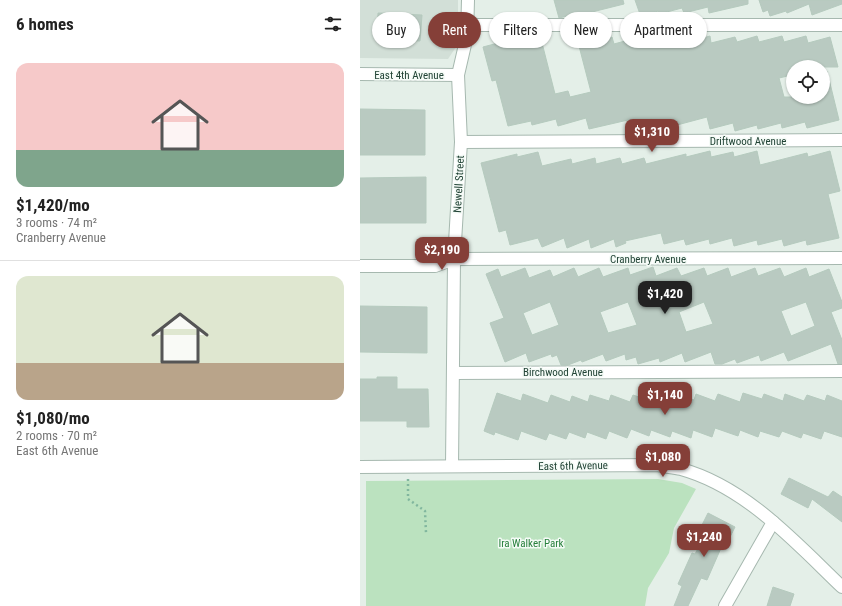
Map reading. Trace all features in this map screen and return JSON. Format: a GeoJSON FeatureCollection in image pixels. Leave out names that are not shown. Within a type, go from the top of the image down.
{"type":"FeatureCollection","features":[{"type":"Feature","properties":{"kind":"street","name":"Newell Street"},"geometry":{"type":"LineString","coordinates":[[468,0],[468,12]]}},
{"type":"Feature","properties":{"kind":"street"},"geometry":{"type":"LineString","coordinates":[[481,24],[842,25]]}},
{"type":"Feature","properties":{"kind":"street","name":"Newell Street"},"geometry":{"type":"LineString","coordinates":[[452,466],[454,260],[461,142],[458,75],[464,48]]}},
{"type":"Feature","properties":{"kind":"street","name":"East 4th Avenue"},"geometry":{"type":"LineString","coordinates":[[360,74],[458,75]]}},
{"type":"Feature","properties":{"kind":"street","name":"Driftwood Avenue"},"geometry":{"type":"LineString","coordinates":[[461,142],[842,140]]}},
{"type":"Feature","properties":{"kind":"street","name":"Cranberry Avenue"},"geometry":{"type":"LineString","coordinates":[[360,266],[435,266],[454,260],[842,258]]}},
{"type":"Feature","properties":{"kind":"street","name":"Birchwood Avenue"},"geometry":{"type":"LineString","coordinates":[[452,373],[842,370]]}},
{"type":"Feature","properties":{"kind":"street","name":"East 6th Avenue"},"geometry":{"type":"LineString","coordinates":[[360,467],[657,465],[681,469],[706,479],[737,495],[773,522],[842,587]]}},
{"type":"Feature","properties":{"kind":"street"},"geometry":{"type":"LineString","coordinates":[[725,606],[773,522]]}},
{"type":"Feature","properties":{"kind":"path"},"geometry":{"type":"LineString","coordinates":[[407,476],[408,499],[425,511],[426,533]]}},
{"type":"Feature","properties":{"kind":"shaded area"},"geometry":{"type":"Polygon","coordinates":[[[360,0],[458,0],[458,12],[428,12],[428,48],[455,48],[448,59],[360,58],[360,0]]]}},
{"type":"Feature","properties":{"kind":"green space","name":"Ira Walker Park"},"geometry":{"type":"Polygon","coordinates":[[[658,479],[682,483],[696,489],[674,528],[669,553],[648,588],[645,606],[366,606],[366,481],[658,479]]]}},
{"type":"Feature","properties":{"kind":"building"},"geometry":{"type":"Polygon","coordinates":[[[554,0],[623,0],[624,4],[592,12],[560,12],[559,18],[554,0]]]}},
{"type":"Feature","properties":{"kind":"building"},"geometry":{"type":"Polygon","coordinates":[[[635,0],[748,0],[748,4],[709,13],[708,7],[688,12],[684,12],[682,8],[667,12],[639,12],[635,0]]]}},
{"type":"Feature","properties":{"kind":"building"},"geometry":{"type":"Polygon","coordinates":[[[759,0],[842,0],[842,4],[812,15],[809,4],[787,13],[786,11],[770,16],[768,10],[763,12],[759,0]]]}},
{"type":"Feature","properties":{"kind":"building"},"geometry":{"type":"Polygon","coordinates":[[[420,15],[422,15],[420,41],[420,15]]]}},
{"type":"Feature","properties":{"kind":"building"},"geometry":{"type":"Polygon","coordinates":[[[710,36],[711,43],[735,37],[737,42],[757,36],[759,42],[782,36],[784,42],[806,36],[808,43],[830,37],[838,67],[830,67],[830,60],[786,60],[786,76],[779,78],[784,97],[786,97],[786,104],[830,104],[830,83],[839,120],[807,128],[805,122],[782,128],[781,123],[758,129],[757,125],[735,131],[733,123],[710,129],[707,117],[677,125],[676,120],[654,125],[652,119],[629,125],[628,120],[589,129],[586,118],[558,126],[556,119],[532,125],[531,121],[508,126],[496,80],[492,81],[483,47],[489,45],[489,48],[543,48],[555,94],[568,91],[570,97],[591,92],[580,48],[612,48],[612,37],[614,44],[620,42],[620,48],[707,48],[707,37],[710,36]]]}},
{"type":"Feature","properties":{"kind":"building"},"geometry":{"type":"Polygon","coordinates":[[[360,109],[425,110],[425,155],[360,155],[360,109]]]}},
{"type":"Feature","properties":{"kind":"building"},"geometry":{"type":"Polygon","coordinates":[[[710,151],[711,157],[733,152],[734,157],[757,151],[760,165],[807,153],[808,157],[830,151],[840,191],[828,194],[839,238],[807,245],[806,240],[784,246],[782,239],[758,245],[757,240],[734,246],[732,238],[710,244],[709,239],[686,245],[684,239],[664,244],[661,233],[625,241],[626,243],[616,247],[614,239],[591,248],[589,239],[567,248],[564,238],[542,247],[538,238],[510,245],[506,230],[499,232],[481,163],[517,154],[517,157],[538,152],[542,166],[571,159],[572,164],[595,158],[596,164],[620,158],[622,164],[644,158],[646,164],[686,154],[686,157],[710,151]]]}},
{"type":"Feature","properties":{"kind":"building"},"geometry":{"type":"Polygon","coordinates":[[[426,177],[426,223],[360,223],[360,178],[426,177]]]}},
{"type":"Feature","properties":{"kind":"building"},"geometry":{"type":"Polygon","coordinates":[[[653,267],[656,276],[677,268],[681,276],[704,268],[707,276],[728,268],[731,277],[755,268],[758,276],[780,268],[784,277],[806,268],[809,277],[829,269],[842,302],[842,308],[831,312],[842,340],[842,364],[838,364],[831,344],[788,361],[784,352],[761,361],[759,355],[737,363],[735,359],[722,364],[715,364],[711,352],[685,362],[682,353],[660,362],[659,358],[638,364],[636,357],[626,360],[625,354],[606,361],[603,354],[582,362],[581,360],[568,365],[561,365],[557,355],[552,357],[551,354],[529,362],[526,353],[505,362],[490,323],[504,318],[486,274],[498,269],[501,277],[525,268],[529,278],[550,270],[553,277],[574,268],[578,277],[599,268],[603,277],[628,268],[630,275],[653,267]],[[550,302],[523,313],[532,335],[559,325],[550,302]],[[628,302],[600,312],[608,333],[637,325],[628,302]],[[704,302],[679,312],[686,332],[713,324],[704,302]],[[806,302],[781,311],[791,336],[815,326],[806,302]]]}},
{"type":"Feature","properties":{"kind":"building"},"geometry":{"type":"Polygon","coordinates":[[[360,306],[427,307],[427,353],[360,352],[360,306]]]}},
{"type":"Feature","properties":{"kind":"building"},"geometry":{"type":"Polygon","coordinates":[[[377,377],[397,377],[397,389],[428,389],[429,427],[407,427],[407,421],[360,421],[360,379],[377,379],[377,377]]]}},
{"type":"Feature","properties":{"kind":"building"},"geometry":{"type":"Polygon","coordinates":[[[497,393],[521,401],[523,394],[548,403],[551,395],[570,402],[572,396],[588,402],[590,395],[609,401],[611,395],[630,402],[633,395],[651,401],[654,393],[673,399],[676,393],[694,400],[696,394],[715,401],[718,394],[740,402],[743,393],[762,399],[764,394],[783,401],[785,394],[804,401],[807,395],[825,401],[827,395],[842,401],[842,437],[824,431],[821,439],[803,433],[801,438],[782,431],[779,437],[760,431],[758,437],[740,430],[738,436],[715,428],[712,437],[693,430],[691,438],[672,431],[670,437],[651,430],[649,436],[631,429],[627,438],[609,431],[606,439],[587,432],[585,438],[569,432],[566,439],[549,433],[546,440],[521,431],[518,440],[495,432],[494,435],[484,431],[497,393]]]}},
{"type":"Feature","properties":{"kind":"building"},"geometry":{"type":"Polygon","coordinates":[[[789,478],[828,497],[833,491],[842,497],[842,522],[812,499],[808,508],[781,494],[789,478]]]}},
{"type":"Feature","properties":{"kind":"building"},"geometry":{"type":"Polygon","coordinates":[[[708,513],[735,527],[724,549],[721,548],[707,580],[701,578],[688,606],[674,606],[682,586],[678,584],[692,553],[695,554],[708,530],[701,527],[708,513]]]}},
{"type":"Feature","properties":{"kind":"building"},"geometry":{"type":"Polygon","coordinates":[[[773,587],[794,594],[790,606],[767,606],[773,587]]]}}]}
